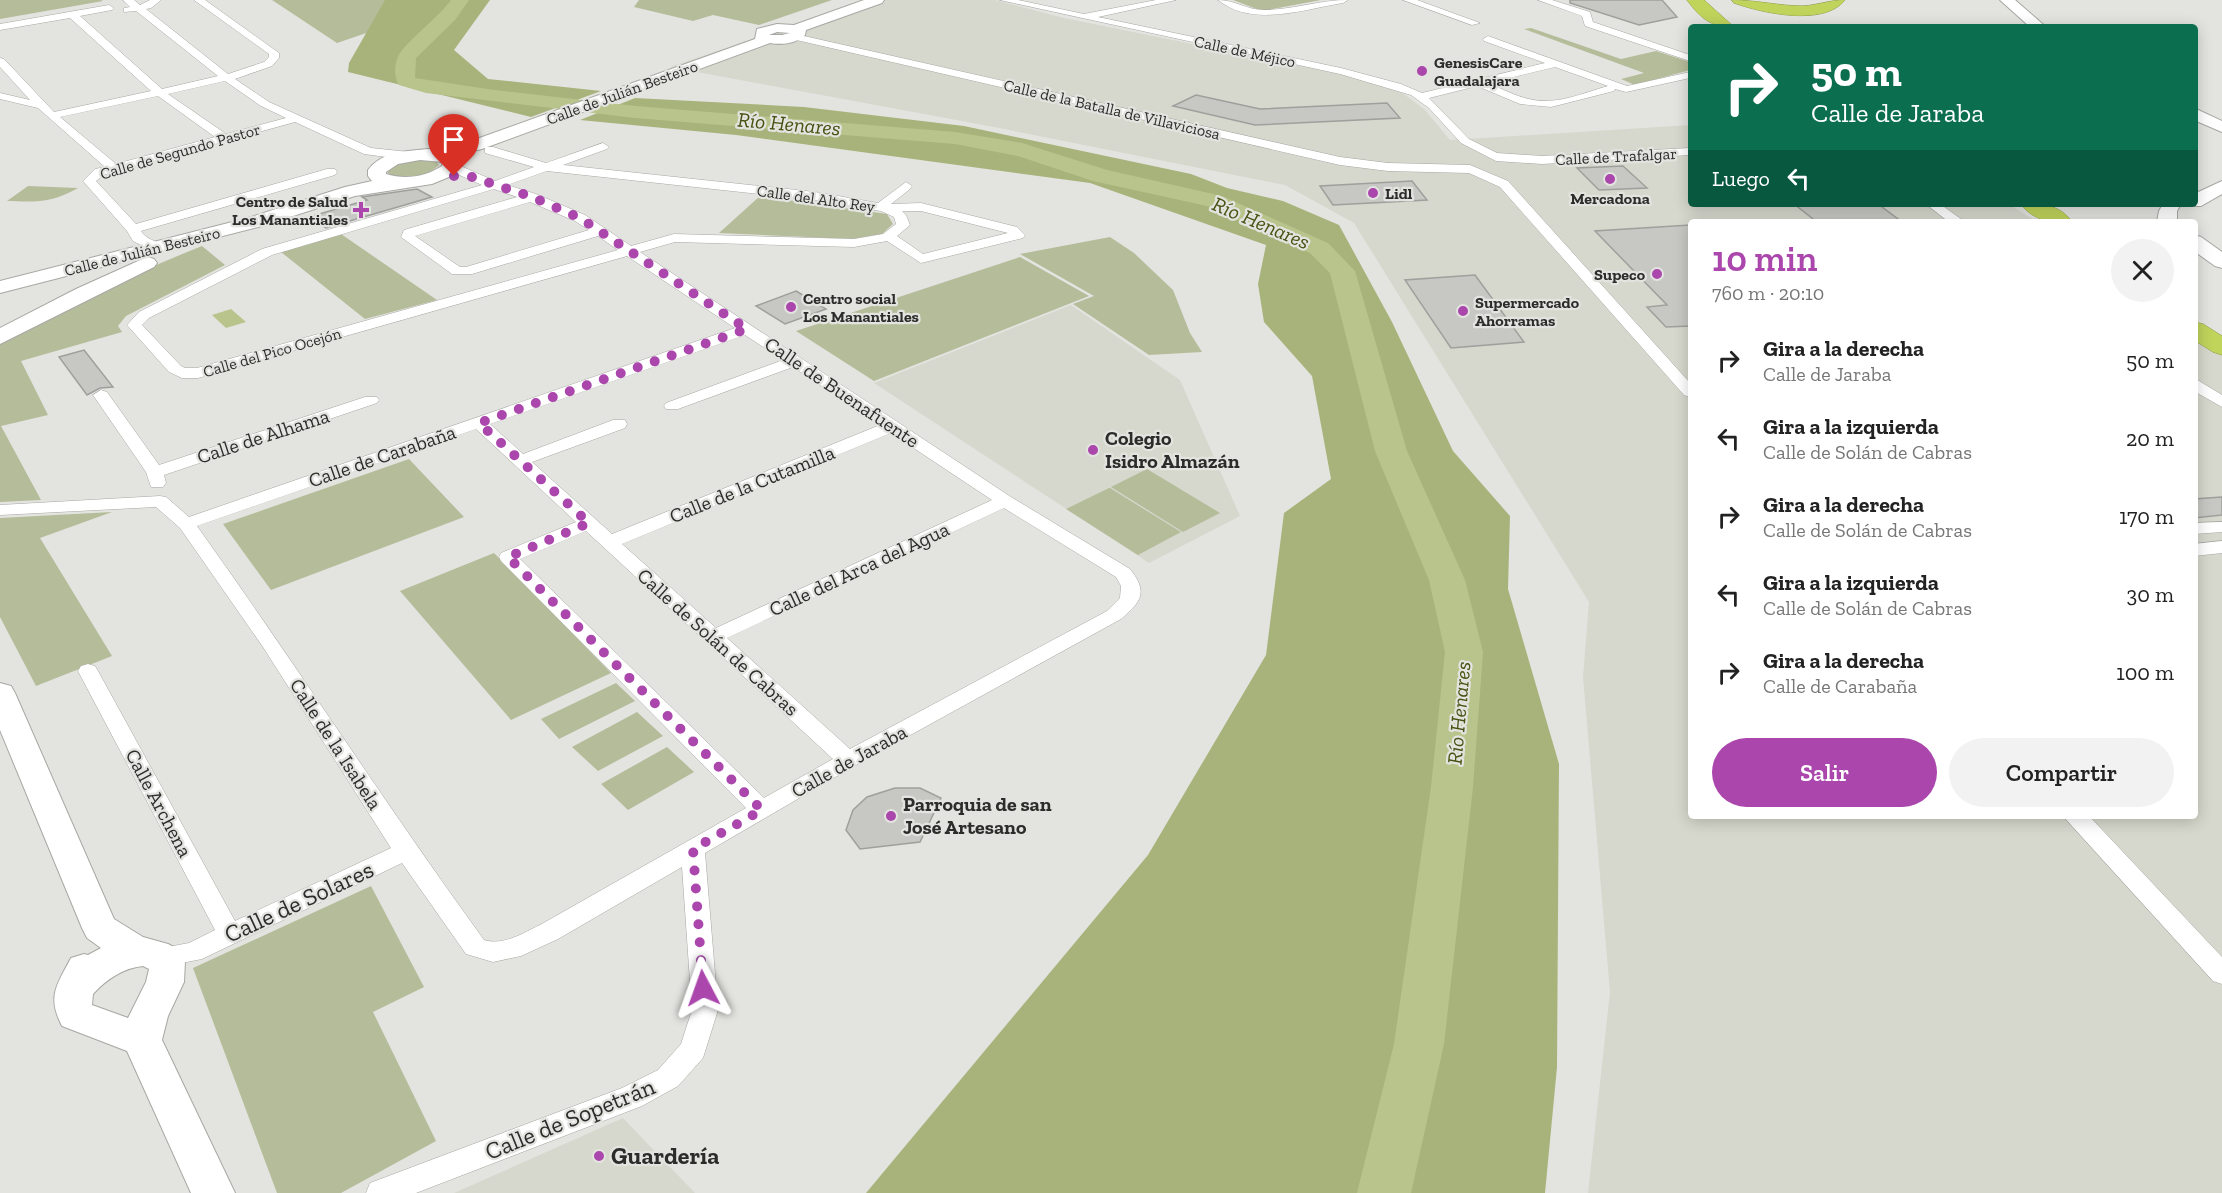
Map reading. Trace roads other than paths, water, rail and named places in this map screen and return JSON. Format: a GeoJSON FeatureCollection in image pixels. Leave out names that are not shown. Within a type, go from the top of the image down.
{"type":"FeatureCollection","features":[{"type":"Feature","properties":{"kind":"highway"},"geometry":{"type":"LineString","coordinates":[[1695,0],[1722,24]]}},
{"type":"Feature","properties":{"kind":"highway"},"geometry":{"type":"LineString","coordinates":[[1712,0],[1742,23]]}},
{"type":"Feature","properties":{"kind":"highway"},"geometry":{"type":"LineString","coordinates":[[1727,0],[1742,23]]}},
{"type":"Feature","properties":{"kind":"highway"},"geometry":{"type":"LineString","coordinates":[[1740,0],[1776,8],[1814,9],[1829,6],[1837,0]]}},
{"type":"Feature","properties":{"kind":"highway"},"geometry":{"type":"LineString","coordinates":[[1776,8],[1806,7],[1819,0]]}},
{"type":"Feature","properties":{"kind":"highway"},"geometry":{"type":"LineString","coordinates":[[1819,24],[1853,4]]}},
{"type":"Feature","properties":{"kind":"highway"},"geometry":{"type":"LineString","coordinates":[[2013,207],[2028,219]]}},
{"type":"Feature","properties":{"kind":"highway"},"geometry":{"type":"LineString","coordinates":[[2014,207],[2033,219]]}},
{"type":"Feature","properties":{"kind":"highway"},"geometry":{"type":"LineString","coordinates":[[2037,207],[2056,219]]}},
{"type":"Feature","properties":{"kind":"highway"},"geometry":{"type":"LineString","coordinates":[[2198,306],[2222,321]]}},
{"type":"Feature","properties":{"kind":"highway"},"geometry":{"type":"LineString","coordinates":[[2198,324],[2222,339]]}},
{"type":"Feature","properties":{"kind":"highway"},"geometry":{"type":"LineString","coordinates":[[2198,332],[2222,347]]}},
{"type":"Feature","properties":{"kind":"street"},"geometry":{"type":"LineString","coordinates":[[109,8],[110,4],[123,0]]}},
{"type":"Feature","properties":{"kind":"street"},"geometry":{"type":"LineString","coordinates":[[128,0],[227,78],[265,104],[368,151],[409,156]]}},
{"type":"Feature","properties":{"kind":"street"},"geometry":{"type":"LineString","coordinates":[[0,27],[109,8],[119,10],[137,8],[151,5],[156,0]]}},
{"type":"Feature","properties":{"kind":"street"},"geometry":{"type":"LineString","coordinates":[[0,96],[47,111],[227,78],[268,64],[274,58],[274,53],[199,0]]}},
{"type":"Feature","properties":{"kind":"street"},"geometry":{"type":"LineString","coordinates":[[795,33],[877,0]]}},
{"type":"Feature","properties":{"kind":"street","name":"Calle de Méjico"},"geometry":{"type":"LineString","coordinates":[[1005,0],[1341,71],[1397,86],[1420,97],[1445,117],[1465,141],[1495,157]]}},
{"type":"Feature","properties":{"kind":"street"},"geometry":{"type":"LineString","coordinates":[[1123,0],[1143,5]]}},
{"type":"Feature","properties":{"kind":"street"},"geometry":{"type":"LineString","coordinates":[[1079,17],[1171,0]]}},
{"type":"Feature","properties":{"kind":"street"},"geometry":{"type":"LineString","coordinates":[[1223,0],[1251,12],[1272,13],[1343,0]]}},
{"type":"Feature","properties":{"kind":"street"},"geometry":{"type":"LineString","coordinates":[[1408,0],[1475,23]]}},
{"type":"Feature","properties":{"kind":"street"},"geometry":{"type":"LineString","coordinates":[[1543,0],[1587,14],[1588,24],[1688,57]]}},
{"type":"Feature","properties":{"kind":"street"},"geometry":{"type":"LineString","coordinates":[[1996,0],[2024,24]]}},
{"type":"Feature","properties":{"kind":"street"},"geometry":{"type":"LineString","coordinates":[[2007,0],[2035,24]]}},
{"type":"Feature","properties":{"kind":"street"},"geometry":{"type":"LineString","coordinates":[[72,14],[159,92],[225,138]]}},
{"type":"Feature","properties":{"kind":"street","name":"Calle de Julián Besteiro"},"geometry":{"type":"LineString","coordinates":[[0,287],[255,222],[351,191],[397,182],[447,168],[482,147],[552,118],[768,39],[795,33]]}},
{"type":"Feature","properties":{"kind":"street","name":"Calle de la Batalla de Villaviciosa"},"geometry":{"type":"LineString","coordinates":[[795,33],[1340,161],[1388,166],[1468,163]]}},
{"type":"Feature","properties":{"kind":"street"},"geometry":{"type":"LineString","coordinates":[[1488,39],[1619,88],[1640,87],[1688,75]]}},
{"type":"Feature","properties":{"kind":"street"},"geometry":{"type":"LineString","coordinates":[[0,61],[47,111],[114,168]]}},
{"type":"Feature","properties":{"kind":"street"},"geometry":{"type":"LineString","coordinates":[[1420,97],[1554,64]]}},
{"type":"Feature","properties":{"kind":"street"},"geometry":{"type":"LineString","coordinates":[[1478,83],[1526,101],[1541,104],[1554,103],[1610,88]]}},
{"type":"Feature","properties":{"kind":"street"},"geometry":{"type":"LineString","coordinates":[[0,96],[16,95],[28,90]]}},
{"type":"Feature","properties":{"kind":"street"},"geometry":{"type":"LineString","coordinates":[[2198,108],[2222,120]]}},
{"type":"Feature","properties":{"kind":"street"},"geometry":{"type":"LineString","coordinates":[[2198,115],[2222,127]]}},
{"type":"Feature","properties":{"kind":"street","name":"Calle de Segundo Pastor"},"geometry":{"type":"LineString","coordinates":[[156,247],[138,238],[133,229],[89,181],[99,172],[297,118]]}},
{"type":"Feature","properties":{"kind":"street"},"geometry":{"type":"LineString","coordinates":[[1465,141],[1468,163],[1504,184],[1688,390]]}},
{"type":"Feature","properties":{"kind":"street","name":"Calle de Julián Besteiro"},"geometry":{"type":"LineString","coordinates":[[351,191],[378,172],[409,156],[482,147]]}},
{"type":"Feature","properties":{"kind":"street","name":"Calle del Alto Rey"},"geometry":{"type":"LineString","coordinates":[[482,147],[547,167],[796,194],[884,208],[898,213],[904,223],[900,230],[887,237],[854,243],[683,237],[630,250]]}},
{"type":"Feature","properties":{"kind":"street"},"geometry":{"type":"LineString","coordinates":[[495,185],[603,147]]}},
{"type":"Feature","properties":{"kind":"street"},"geometry":{"type":"LineString","coordinates":[[368,151],[378,172],[397,182]]}},
{"type":"Feature","properties":{"kind":"street","name":"Calle de Trafalgar"},"geometry":{"type":"LineString","coordinates":[[1468,163],[1495,157],[1542,160],[1688,152]]}},
{"type":"Feature","properties":{"kind":"street"},"geometry":{"type":"LineString","coordinates":[[429,155],[444,156],[447,168]]}},
{"type":"Feature","properties":{"kind":"street"},"geometry":{"type":"LineString","coordinates":[[1495,157],[1508,163],[1504,184]]}},
{"type":"Feature","properties":{"kind":"street","name":"Calle de Trafalgar"},"geometry":{"type":"LineString","coordinates":[[1468,163],[1487,172],[1542,160]]}},
{"type":"Feature","properties":{"kind":"street","name":"Calle de Buenafuente"},"geometry":{"type":"LineString","coordinates":[[447,168],[532,197],[570,213],[600,231],[1005,501],[1123,573],[1131,583],[1133,593]]}},
{"type":"Feature","properties":{"kind":"street"},"geometry":{"type":"LineString","coordinates":[[133,229],[331,172]]}},
{"type":"Feature","properties":{"kind":"street"},"geometry":{"type":"LineString","coordinates":[[2198,187],[2222,174]]}},
{"type":"Feature","properties":{"kind":"street","name":"Calle del Pico Ocejón"},"geometry":{"type":"LineString","coordinates":[[495,185],[267,252],[144,315],[134,325],[175,369],[182,373],[198,373],[630,250]]}},
{"type":"Feature","properties":{"kind":"street"},"geometry":{"type":"LineString","coordinates":[[887,237],[896,239],[925,263],[1018,235],[1012,230],[921,207],[884,208],[884,203],[906,186]]}},
{"type":"Feature","properties":{"kind":"street"},"geometry":{"type":"LineString","coordinates":[[2198,200],[2222,186]]}},
{"type":"Feature","properties":{"kind":"street"},"geometry":{"type":"LineString","coordinates":[[532,197],[418,230],[409,233],[408,237],[458,271],[467,271],[600,231]]}},
{"type":"Feature","properties":{"kind":"street"},"geometry":{"type":"LineString","coordinates":[[1936,207],[1954,219]]}},
{"type":"Feature","properties":{"kind":"street"},"geometry":{"type":"LineString","coordinates":[[0,337],[133,269],[255,222]]}},
{"type":"Feature","properties":{"kind":"street"},"geometry":{"type":"LineString","coordinates":[[2198,244],[2222,262]]}},
{"type":"Feature","properties":{"kind":"street"},"geometry":{"type":"LineString","coordinates":[[24,324],[46,309],[156,247]]}},
{"type":"Feature","properties":{"kind":"street"},"geometry":{"type":"LineString","coordinates":[[2198,256],[2222,271]]}},
{"type":"Feature","properties":{"kind":"street"},"geometry":{"type":"LineString","coordinates":[[0,296],[17,299],[27,305],[24,324]]}},
{"type":"Feature","properties":{"kind":"street","name":"Calle de Carabaña"},"geometry":{"type":"LineString","coordinates":[[186,524],[747,329]]}},
{"type":"Feature","properties":{"kind":"street"},"geometry":{"type":"LineString","coordinates":[[672,406],[794,361]]}},
{"type":"Feature","properties":{"kind":"street"},"geometry":{"type":"LineString","coordinates":[[2198,386],[2222,402]]}},
{"type":"Feature","properties":{"kind":"street"},"geometry":{"type":"LineString","coordinates":[[0,510],[160,501],[155,472],[101,395]]}},
{"type":"Feature","properties":{"kind":"street","name":"Calle de Alhama"},"geometry":{"type":"LineString","coordinates":[[155,472],[372,400]]}},
{"type":"Feature","properties":{"kind":"street","name":"Calle de Solán de Cabras"},"geometry":{"type":"LineString","coordinates":[[479,423],[848,760]]}},
{"type":"Feature","properties":{"kind":"street"},"geometry":{"type":"LineString","coordinates":[[520,461],[619,424]]}},
{"type":"Feature","properties":{"kind":"street","name":"Calle de la Cutamilla"},"geometry":{"type":"LineString","coordinates":[[610,543],[893,426]]}},
{"type":"Feature","properties":{"kind":"street","name":"Calle de la Isabela"},"geometry":{"type":"LineString","coordinates":[[160,501],[186,524],[271,644],[406,851],[475,947],[494,953]]}},
{"type":"Feature","properties":{"kind":"street","name":"Calle del Arca del Agua"},"geometry":{"type":"LineString","coordinates":[[713,637],[1005,501]]}},
{"type":"Feature","properties":{"kind":"street"},"geometry":{"type":"LineString","coordinates":[[589,523],[508,557],[762,810]]}},
{"type":"Feature","properties":{"kind":"street"},"geometry":{"type":"LineString","coordinates":[[2198,529],[2222,527]]}},
{"type":"Feature","properties":{"kind":"street"},"geometry":{"type":"LineString","coordinates":[[2198,540],[2222,538]]}},
{"type":"Feature","properties":{"kind":"street"},"geometry":{"type":"LineString","coordinates":[[2198,550],[2222,548]]}},
{"type":"Feature","properties":{"kind":"street","name":"Calle de Jaraba"},"geometry":{"type":"LineString","coordinates":[[494,953],[513,948],[549,932],[848,760],[1114,615],[1128,604],[1133,593]]}},
{"type":"Feature","properties":{"kind":"street","name":"Calle Archena"},"geometry":{"type":"LineString","coordinates":[[88,670],[230,935]]}},
{"type":"Feature","properties":{"kind":"street"},"geometry":{"type":"LineString","coordinates":[[0,693],[100,928],[164,965]]}},
{"type":"Feature","properties":{"kind":"street"},"geometry":{"type":"LineString","coordinates":[[2078,819],[2222,974]]}},
{"type":"Feature","properties":{"kind":"street","name":"Calle de Sopetrán"},"geometry":{"type":"LineString","coordinates":[[381,1193],[632,1097],[668,1078],[693,1050],[705,1010],[693,849]]}},
{"type":"Feature","properties":{"kind":"street","name":"Calle de Solares"},"geometry":{"type":"LineString","coordinates":[[164,965],[406,851]]}},
{"type":"Feature","properties":{"kind":"street"},"geometry":{"type":"LineString","coordinates":[[100,928],[72,997],[71,1007],[76,1016],[98,1022],[142,1040]]}},
{"type":"Feature","properties":{"kind":"street"},"geometry":{"type":"LineString","coordinates":[[77,986],[97,967],[124,955],[164,965]]}},
{"type":"Feature","properties":{"kind":"street"},"geometry":{"type":"LineString","coordinates":[[98,1022],[128,1014],[141,1007],[164,965]]}},
{"type":"Feature","properties":{"kind":"street"},"geometry":{"type":"LineString","coordinates":[[164,965],[142,1040],[213,1193]]}},
{"type":"Feature","properties":{"kind":"waterway","name":"Río Henares"},"geometry":{"type":"LineString","coordinates":[[460,0],[449,16],[407,57],[406,81],[426,87],[635,112],[955,138],[1022,150],[1101,176],[1214,201],[1319,248],[1342,271],[1391,451],[1447,580],[1464,652],[1452,787],[1419,1044],[1384,1193]]}},
{"type":"Feature","properties":{"kind":"place","name":"GenesisCare Guadalajara"},"geometry":{"type":"Point","coordinates":[1422,71]}},
{"type":"Feature","properties":{"kind":"place","name":"Mercadona"},"geometry":{"type":"Point","coordinates":[1610,179]}},
{"type":"Feature","properties":{"kind":"place","name":"Lidl"},"geometry":{"type":"Point","coordinates":[1373,193]}},
{"type":"Feature","properties":{"kind":"place","name":"Centro de Salud Los Manantiales"},"geometry":{"type":"Point","coordinates":[361,210]}},
{"type":"Feature","properties":{"kind":"place","name":"Supeco"},"geometry":{"type":"Point","coordinates":[1657,274]}},
{"type":"Feature","properties":{"kind":"place","name":"Centro social Los Manantiales"},"geometry":{"type":"Point","coordinates":[791,307]}},
{"type":"Feature","properties":{"kind":"place","name":"Supermercado Ahorramas"},"geometry":{"type":"Point","coordinates":[1463,311]}},
{"type":"Feature","properties":{"kind":"place","name":"Colegio Isidro Almazán"},"geometry":{"type":"Point","coordinates":[1093,450]}},
{"type":"Feature","properties":{"kind":"place","name":"Parroquia de san José Artesano"},"geometry":{"type":"Point","coordinates":[891,816]}},
{"type":"Feature","properties":{"kind":"place","name":"Guardería"},"geometry":{"type":"Point","coordinates":[599,1156]}}]}
